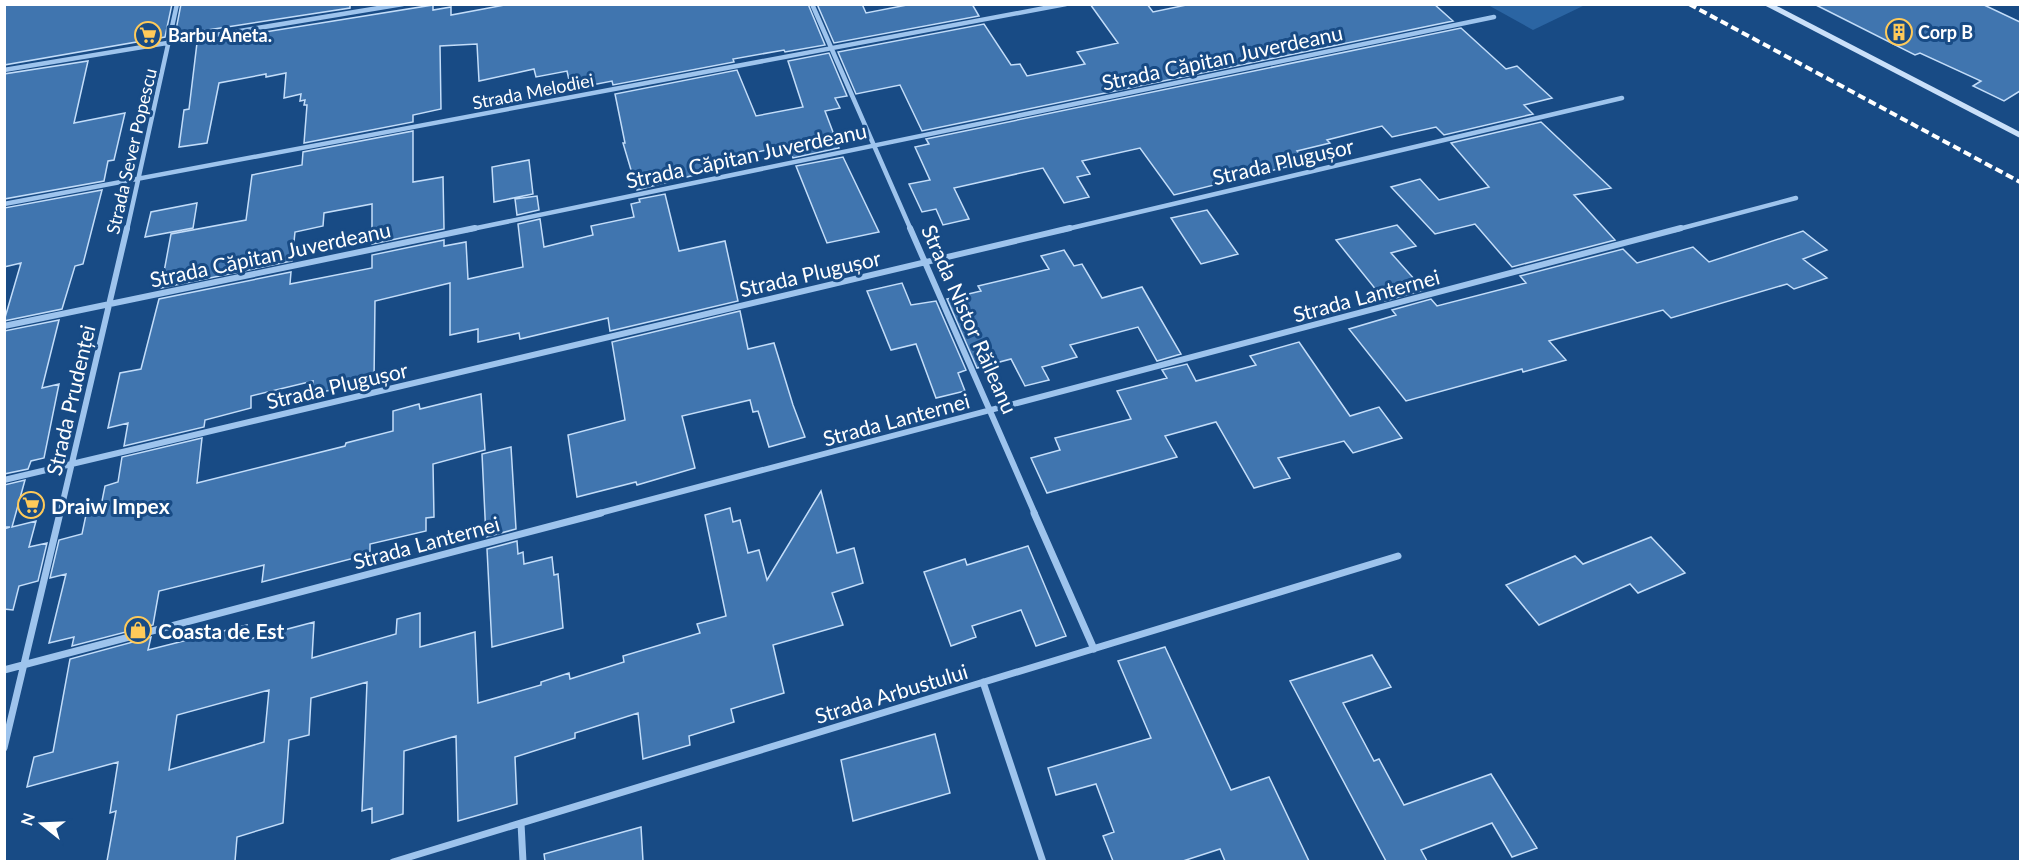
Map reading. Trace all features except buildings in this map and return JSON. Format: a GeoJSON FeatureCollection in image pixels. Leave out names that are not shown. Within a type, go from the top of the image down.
{"type":"FeatureCollection","features":[{"type":"Feature","properties":{"kind":"street","name":"Strada Sever Popescu"},"geometry":{"type":"LineString","coordinates":[[110,304],[177,4]]}},
{"type":"Feature","properties":{"kind":"street"},"geometry":{"type":"LineString","coordinates":[[4,70],[403,4]]}},
{"type":"Feature","properties":{"kind":"street","name":"Strada Nistor Răileanu"},"geometry":{"type":"LineString","coordinates":[[813,4],[1094,649]]}},
{"type":"Feature","properties":{"kind":"street","name":"Strada Melodiei"},"geometry":{"type":"LineString","coordinates":[[4,204],[1066,4]]}},
{"type":"Feature","properties":{"kind":"street"},"geometry":{"type":"LineString","coordinates":[[1766,4],[2020,135]]}},
{"type":"Feature","properties":{"kind":"street","name":"Strada Căpitan Juverdeanu"},"geometry":{"type":"LineString","coordinates":[[4,326],[1494,17]]}},
{"type":"Feature","properties":{"kind":"street","name":"Strada Plugușor"},"geometry":{"type":"LineString","coordinates":[[4,480],[1622,98]]}},
{"type":"Feature","properties":{"kind":"street","name":"Strada Lanternei"},"geometry":{"type":"LineString","coordinates":[[4,670],[1796,198]]}},
{"type":"Feature","properties":{"kind":"street","name":"Strada Prudenței"},"geometry":{"type":"LineString","coordinates":[[4,748],[110,304]]}},
{"type":"Feature","properties":{"kind":"street","name":"Strada Arbustului"},"geometry":{"type":"LineString","coordinates":[[393,861],[1398,556]]}},
{"type":"Feature","properties":{"kind":"street"},"geometry":{"type":"LineString","coordinates":[[983,682],[1043,861]]}},
{"type":"Feature","properties":{"kind":"street"},"geometry":{"type":"LineString","coordinates":[[521,823],[523,861]]}},
{"type":"Feature","properties":{"kind":"shaded area"},"geometry":{"type":"Polygon","coordinates":[[[1488,5],[1585,5],[1533,30],[1488,5]]]}},
{"type":"Feature","properties":{"kind":"railway"},"geometry":{"type":"LineString","coordinates":[[1689,4],[2020,182]]}},
{"type":"Feature","properties":{"kind":"place","name":"Corp B"},"geometry":{"type":"Point","coordinates":[1899,32]}},
{"type":"Feature","properties":{"kind":"place","name":"Barbu Aneta."},"geometry":{"type":"Point","coordinates":[148,35]}},
{"type":"Feature","properties":{"kind":"place","name":"Draiw Impex"},"geometry":{"type":"Point","coordinates":[31,505]}},
{"type":"Feature","properties":{"kind":"place","name":"Coasta de Est"},"geometry":{"type":"Point","coordinates":[138,630]}}]}
